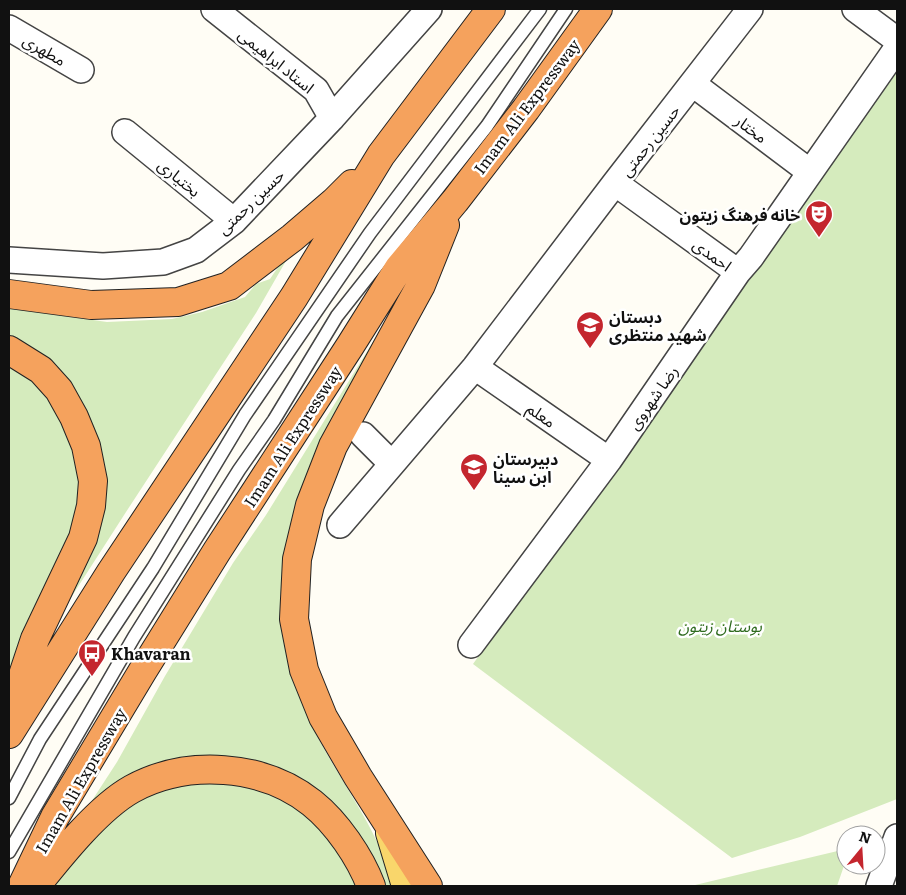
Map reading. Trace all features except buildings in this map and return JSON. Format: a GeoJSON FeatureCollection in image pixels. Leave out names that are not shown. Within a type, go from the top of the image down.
{"type":"FeatureCollection","features":[{"type":"Feature","properties":{"kind":"highway"},"geometry":{"type":"LineString","coordinates":[[9,734],[110,572],[294,297],[381,155],[491,9]]}},
{"type":"Feature","properties":{"kind":"highway","name":"Imam Ali Expressway"},"geometry":{"type":"LineString","coordinates":[[22,886],[55,817],[217,551],[399,268],[455,201],[526,109],[598,9]]}},
{"type":"Feature","properties":{"kind":"highway"},"geometry":{"type":"LineString","coordinates":[[9,294],[91,306],[178,302],[229,286],[292,238],[334,202],[381,155]]}},
{"type":"Feature","properties":{"kind":"highway"},"geometry":{"type":"LineString","coordinates":[[428,886],[387,825],[323,717],[304,670],[294,619],[297,559],[310,504],[333,446],[421,285],[455,201]]}},
{"type":"Feature","properties":{"kind":"highway"},"geometry":{"type":"LineString","coordinates":[[9,350],[41,370],[59,390],[74,417],[86,446],[93,481],[91,506],[83,538],[35,639],[9,717]]}},
{"type":"Feature","properties":{"kind":"highway"},"geometry":{"type":"LineString","coordinates":[[36,886],[75,840],[108,806],[139,786],[160,778],[196,770],[231,771],[264,778],[291,790],[313,803],[351,846],[371,886]]}},
{"type":"Feature","properties":{"kind":"highway"},"geometry":{"type":"LineString","coordinates":[[9,874],[18,886]]}},
{"type":"Feature","properties":{"kind":"main road"},"geometry":{"type":"LineString","coordinates":[[387,825],[406,886]]}},
{"type":"Feature","properties":{"kind":"street","name":"استاد ابراهیمی"},"geometry":{"type":"LineString","coordinates":[[214,9],[316,90],[332,118]]}},
{"type":"Feature","properties":{"kind":"street","name":"حسین رحمتی"},"geometry":{"type":"LineString","coordinates":[[9,260],[104,266],[163,262],[196,250],[234,221],[332,118],[429,9]]}},
{"type":"Feature","properties":{"kind":"street","name":"حسین رحمتی"},"geometry":{"type":"LineString","coordinates":[[340,525],[475,367],[750,9]]}},
{"type":"Feature","properties":{"kind":"street"},"geometry":{"type":"LineString","coordinates":[[855,9],[897,40]]}},
{"type":"Feature","properties":{"kind":"street","name":"مطهری"},"geometry":{"type":"LineString","coordinates":[[9,28],[81,70]]}},
{"type":"Feature","properties":{"kind":"street","name":"رضا شهروی"},"geometry":{"type":"LineString","coordinates":[[471,645],[608,460],[738,272],[897,48]]}},
{"type":"Feature","properties":{"kind":"street","name":"مختار"},"geometry":{"type":"LineString","coordinates":[[693,84],[810,172]]}},
{"type":"Feature","properties":{"kind":"street","name":"بختیاری"},"geometry":{"type":"LineString","coordinates":[[125,132],[234,221]]}},
{"type":"Feature","properties":{"kind":"street","name":"احمدی"},"geometry":{"type":"LineString","coordinates":[[615,183],[738,272]]}},
{"type":"Feature","properties":{"kind":"street","name":"معلم"},"geometry":{"type":"LineString","coordinates":[[475,367],[608,460]]}},
{"type":"Feature","properties":{"kind":"street"},"geometry":{"type":"LineString","coordinates":[[363,435],[392,464]]}},
{"type":"Feature","properties":{"kind":"street"},"geometry":{"type":"LineString","coordinates":[[879,886],[897,836]]}},
{"type":"Feature","properties":{"kind":"lane"},"geometry":{"type":"LineString","coordinates":[[9,798],[40,739],[153,568],[256,400],[370,233],[540,9]]}},
{"type":"Feature","properties":{"kind":"lane"},"geometry":{"type":"LineString","coordinates":[[9,852],[134,637],[238,470],[274,420],[337,316],[487,126],[566,9]]}},
{"type":"Feature","properties":{"kind":"green space","name":"بوستان زیتون"},"geometry":{"type":"Polygon","coordinates":[[[897,72],[897,799],[800,837],[732,858],[473,664],[897,72]]]}},
{"type":"Feature","properties":{"kind":"green space"},"geometry":{"type":"Polygon","coordinates":[[[306,226],[256,313],[38,649],[99,514],[44,359],[9,336],[9,308],[107,322],[172,319],[202,312],[245,297],[256,284],[270,279],[306,226]]]}},
{"type":"Feature","properties":{"kind":"green space"},"geometry":{"type":"Polygon","coordinates":[[[415,274],[288,545],[280,604],[287,654],[304,707],[313,728],[378,844],[394,886],[380,886],[347,825],[205,761],[69,836],[117,762],[165,676],[233,563],[266,515],[415,274]]]}},
{"type":"Feature","properties":{"kind":"green space"},"geometry":{"type":"Polygon","coordinates":[[[9,363],[34,381],[55,403],[67,425],[81,479],[77,523],[32,627],[9,670],[9,363]]]}},
{"type":"Feature","properties":{"kind":"green space"},"geometry":{"type":"Polygon","coordinates":[[[206,780],[255,788],[301,808],[325,828],[358,886],[47,886],[105,819],[147,792],[206,780]]]}},
{"type":"Feature","properties":{"kind":"green space"},"geometry":{"type":"Polygon","coordinates":[[[836,851],[836,875],[841,875],[837,886],[691,886],[836,851]]]}},
{"type":"Feature","properties":{"kind":"place","name":"خانه فرهنگ زيتون"},"geometry":{"type":"Point","coordinates":[819,238]}},
{"type":"Feature","properties":{"kind":"place","name":"دبستان شهید منتظری"},"geometry":{"type":"Point","coordinates":[590,349]}},
{"type":"Feature","properties":{"kind":"place","name":"دبیرستان ابن سینا"},"geometry":{"type":"Point","coordinates":[474,491]}},
{"type":"Feature","properties":{"kind":"place","name":"Khavaran"},"geometry":{"type":"Point","coordinates":[92,677]}}]}
